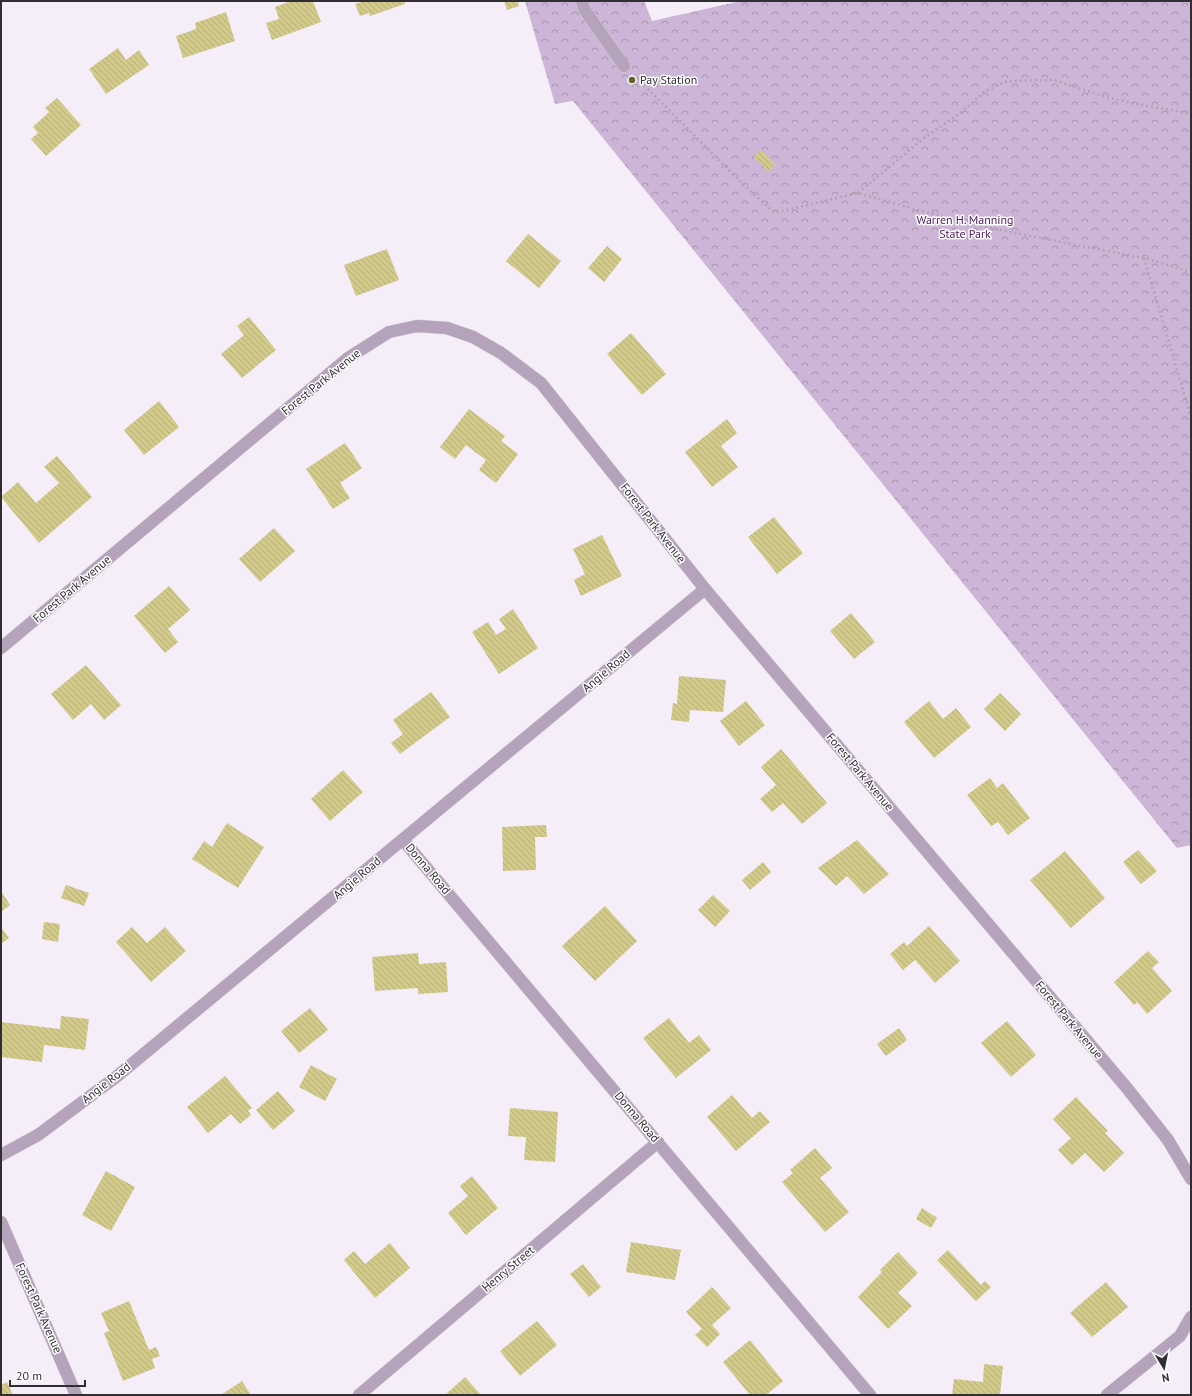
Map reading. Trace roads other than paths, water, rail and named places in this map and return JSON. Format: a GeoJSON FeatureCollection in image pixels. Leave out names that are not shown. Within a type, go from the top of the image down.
{"type":"FeatureCollection","features":[{"type":"Feature","properties":{"kind":"street"},"geometry":{"type":"LineString","coordinates":[[582,1],[584,9],[624,66]]}},
{"type":"Feature","properties":{"kind":"street","name":"Forest Park Avenue"},"geometry":{"type":"LineString","coordinates":[[1,648],[348,358],[389,332],[417,326],[447,328],[473,337],[501,353],[541,383],[705,589],[1126,1087],[1168,1140],[1191,1179]]}},
{"type":"Feature","properties":{"kind":"street","name":"Angie Road"},"geometry":{"type":"LineString","coordinates":[[1,1155],[38,1135],[116,1077],[705,589]]}},
{"type":"Feature","properties":{"kind":"street","name":"Donna Road"},"geometry":{"type":"LineString","coordinates":[[403,840],[870,1395]]}},
{"type":"Feature","properties":{"kind":"street","name":"Henry Street"},"geometry":{"type":"LineString","coordinates":[[359,1395],[658,1142]]}},
{"type":"Feature","properties":{"kind":"street","name":"Forest Park Avenue"},"geometry":{"type":"LineString","coordinates":[[1,1222],[76,1395]]}},
{"type":"Feature","properties":{"kind":"street"},"geometry":{"type":"LineString","coordinates":[[1107,1395],[1180,1336],[1191,1317]]}},
{"type":"Feature","properties":{"kind":"place","name":"Pay Station"},"geometry":{"type":"Point","coordinates":[632,80]}},
{"type":"Feature","properties":{"kind":"park label","name":"Warren H. Manning State Park"},"geometry":{"type":"Point","coordinates":[965,227]}}]}
